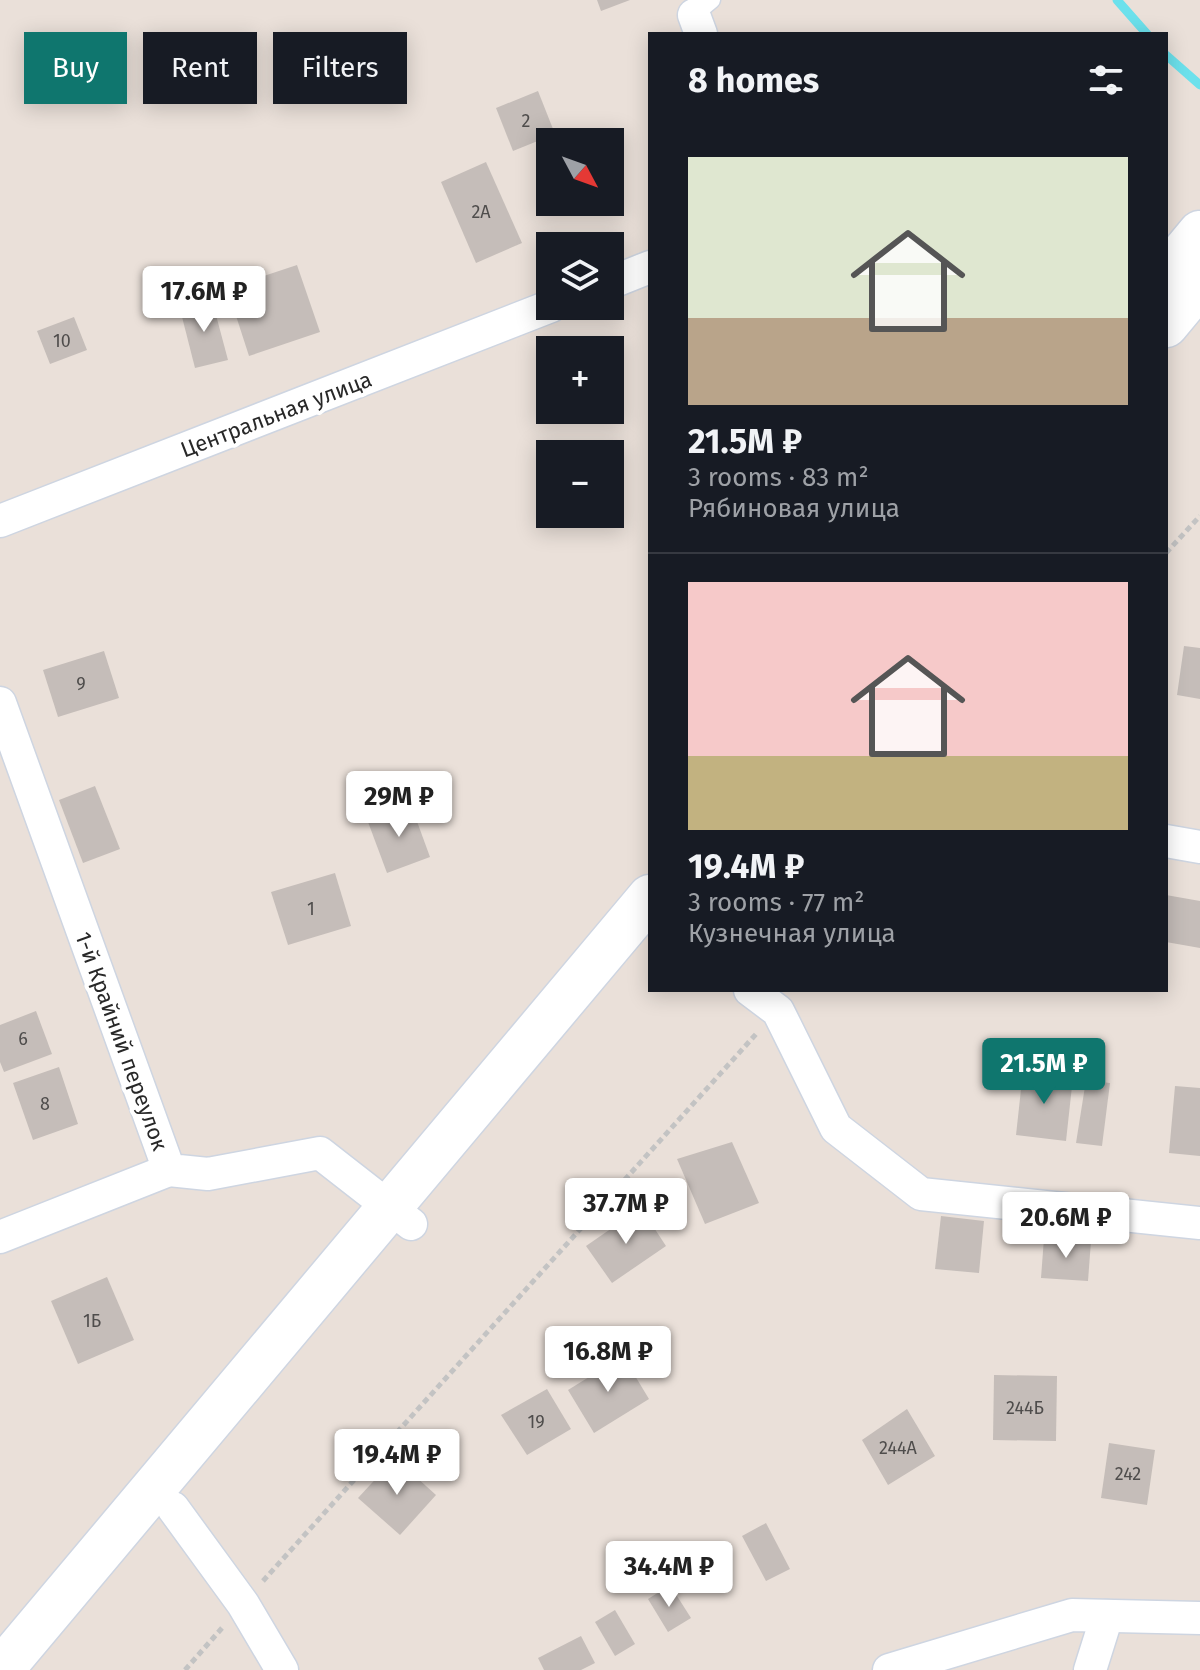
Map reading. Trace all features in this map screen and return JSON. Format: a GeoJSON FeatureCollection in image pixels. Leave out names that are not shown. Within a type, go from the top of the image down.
{"type":"FeatureCollection","features":[{"type":"Feature","properties":{"kind":"main road"},"geometry":{"type":"LineString","coordinates":[[1168,272],[1200,233]]}},
{"type":"Feature","properties":{"kind":"main road"},"geometry":{"type":"LineString","coordinates":[[1168,323],[1200,284]]}},
{"type":"Feature","properties":{"kind":"main road"},"geometry":{"type":"LineString","coordinates":[[38,1670],[173,1508],[648,900]]}},
{"type":"Feature","properties":{"kind":"main road"},"geometry":{"type":"LineString","coordinates":[[1,1670],[648,941]]}},
{"type":"Feature","properties":{"kind":"street"},"geometry":{"type":"LineString","coordinates":[[624,277],[648,268]]}},
{"type":"Feature","properties":{"kind":"street","name":"Центральная улица"},"geometry":{"type":"LineString","coordinates":[[0,521],[536,312]]}},
{"type":"Feature","properties":{"kind":"street","name":"1-й Крайний переулок"},"geometry":{"type":"LineString","coordinates":[[0,703],[169,1170],[208,1174],[320,1153],[401,1217]]}},
{"type":"Feature","properties":{"kind":"street"},"geometry":{"type":"LineString","coordinates":[[1168,841],[1200,847]]}},
{"type":"Feature","properties":{"kind":"street"},"geometry":{"type":"LineString","coordinates":[[753,992],[778,1011],[836,1128],[921,1194],[1200,1223]]}},
{"type":"Feature","properties":{"kind":"street"},"geometry":{"type":"LineString","coordinates":[[0,1237],[169,1170]]}},
{"type":"Feature","properties":{"kind":"street"},"geometry":{"type":"LineString","coordinates":[[173,1508],[243,1604],[282,1670]]}},
{"type":"Feature","properties":{"kind":"street"},"geometry":{"type":"LineString","coordinates":[[889,1670],[1072,1615],[1200,1618]]}},
{"type":"Feature","properties":{"kind":"street"},"geometry":{"type":"LineString","coordinates":[[1090,1670],[1107,1616]]}},
{"type":"Feature","properties":{"kind":"path"},"geometry":{"type":"LineString","coordinates":[[1168,551],[1200,516]]}},
{"type":"Feature","properties":{"kind":"path"},"geometry":{"type":"LineString","coordinates":[[185,1670],[778,1011]]}},
{"type":"Feature","properties":{"kind":"building"},"geometry":{"type":"Polygon","coordinates":[[[597,0],[630,0],[601,11],[597,0]]]}},
{"type":"Feature","properties":{"kind":"building"},"geometry":{"type":"Polygon","coordinates":[[[538,91],[553,128],[536,128],[536,142],[513,151],[496,108],[538,91]]]}},
{"type":"Feature","properties":{"kind":"building"},"geometry":{"type":"Polygon","coordinates":[[[486,162],[522,243],[476,263],[441,182],[486,162]]]}},
{"type":"Feature","properties":{"kind":"building"},"geometry":{"type":"Polygon","coordinates":[[[297,265],[320,332],[249,356],[227,288],[297,265]]]}},
{"type":"Feature","properties":{"kind":"building"},"geometry":{"type":"Polygon","coordinates":[[[212,300],[228,360],[195,368],[180,309],[212,300]]]}},
{"type":"Feature","properties":{"kind":"building"},"geometry":{"type":"Polygon","coordinates":[[[74,317],[87,350],[50,364],[37,331],[74,317]]]}},
{"type":"Feature","properties":{"kind":"building"},"geometry":{"type":"Polygon","coordinates":[[[1184,646],[1200,648],[1200,699],[1177,695],[1184,646]]]}},
{"type":"Feature","properties":{"kind":"building"},"geometry":{"type":"Polygon","coordinates":[[[104,651],[119,698],[58,717],[43,670],[104,651]]]}},
{"type":"Feature","properties":{"kind":"building"},"geometry":{"type":"Polygon","coordinates":[[[95,786],[120,849],[83,863],[59,800],[95,786]]]}},
{"type":"Feature","properties":{"kind":"building"},"geometry":{"type":"Polygon","coordinates":[[[411,805],[430,857],[387,873],[368,822],[411,805]]]}},
{"type":"Feature","properties":{"kind":"building"},"geometry":{"type":"Polygon","coordinates":[[[335,873],[351,926],[288,945],[271,892],[335,873]]]}},
{"type":"Feature","properties":{"kind":"building"},"geometry":{"type":"Polygon","coordinates":[[[1168,895],[1200,901],[1200,948],[1168,942],[1168,895]]]}},
{"type":"Feature","properties":{"kind":"building"},"geometry":{"type":"Polygon","coordinates":[[[36,1011],[52,1054],[4,1072],[0,1062],[0,1025],[36,1011]]]}},
{"type":"Feature","properties":{"kind":"building"},"geometry":{"type":"Polygon","coordinates":[[[59,1067],[78,1124],[33,1140],[13,1083],[59,1067]]]}},
{"type":"Feature","properties":{"kind":"building"},"geometry":{"type":"Polygon","coordinates":[[[1023,1071],[1073,1077],[1066,1141],[1016,1135],[1023,1071]]]}},
{"type":"Feature","properties":{"kind":"building"},"geometry":{"type":"Polygon","coordinates":[[[1086,1080],[1110,1083],[1102,1146],[1076,1143],[1086,1080]]]}},
{"type":"Feature","properties":{"kind":"building"},"geometry":{"type":"Polygon","coordinates":[[[1175,1086],[1200,1088],[1200,1156],[1169,1153],[1175,1086]]]}},
{"type":"Feature","properties":{"kind":"building"},"geometry":{"type":"Polygon","coordinates":[[[732,1142],[759,1203],[705,1224],[677,1159],[732,1142]]]}},
{"type":"Feature","properties":{"kind":"building"},"geometry":{"type":"Polygon","coordinates":[[[641,1208],[666,1246],[612,1283],[586,1246],[641,1208]]]}},
{"type":"Feature","properties":{"kind":"building"},"geometry":{"type":"Polygon","coordinates":[[[941,1216],[984,1221],[979,1273],[935,1269],[941,1216]]]}},
{"type":"Feature","properties":{"kind":"building"},"geometry":{"type":"Polygon","coordinates":[[[1044,1238],[1091,1241],[1088,1281],[1041,1278],[1044,1238]]]}},
{"type":"Feature","properties":{"kind":"building"},"geometry":{"type":"Polygon","coordinates":[[[107,1277],[134,1340],[78,1364],[51,1301],[107,1277]]]}},
{"type":"Feature","properties":{"kind":"building"},"geometry":{"type":"Polygon","coordinates":[[[623,1356],[649,1399],[594,1433],[568,1390],[623,1356]]]}},
{"type":"Feature","properties":{"kind":"building"},"geometry":{"type":"Polygon","coordinates":[[[994,1375],[1057,1376],[1056,1441],[993,1440],[994,1375]]]}},
{"type":"Feature","properties":{"kind":"building"},"geometry":{"type":"Polygon","coordinates":[[[547,1389],[571,1429],[527,1455],[501,1415],[547,1389]]]}},
{"type":"Feature","properties":{"kind":"building"},"geometry":{"type":"Polygon","coordinates":[[[907,1409],[935,1456],[888,1485],[862,1440],[907,1409]]]}},
{"type":"Feature","properties":{"kind":"building"},"geometry":{"type":"Polygon","coordinates":[[[1109,1443],[1155,1450],[1147,1505],[1101,1498],[1109,1443]]]}},
{"type":"Feature","properties":{"kind":"building"},"geometry":{"type":"Polygon","coordinates":[[[395,1458],[436,1495],[400,1535],[358,1498],[395,1458]]]}},
{"type":"Feature","properties":{"kind":"building"},"geometry":{"type":"Polygon","coordinates":[[[766,1523],[790,1569],[766,1581],[742,1536],[766,1523]]]}},
{"type":"Feature","properties":{"kind":"building"},"geometry":{"type":"Polygon","coordinates":[[[670,1585],[691,1618],[668,1632],[648,1599],[670,1585]]]}},
{"type":"Feature","properties":{"kind":"building"},"geometry":{"type":"Polygon","coordinates":[[[615,1610],[635,1644],[615,1656],[595,1622],[615,1610]]]}},
{"type":"Feature","properties":{"kind":"building"},"geometry":{"type":"Polygon","coordinates":[[[581,1636],[595,1663],[581,1670],[544,1670],[538,1658],[581,1636]]]}},
{"type":"Feature","properties":{"kind":"waterway"},"geometry":{"type":"LineString","coordinates":[[1117,0],[1145,32]]}},
{"type":"Feature","properties":{"kind":"waterway"},"geometry":{"type":"LineString","coordinates":[[1168,57],[1200,85]]}}]}
